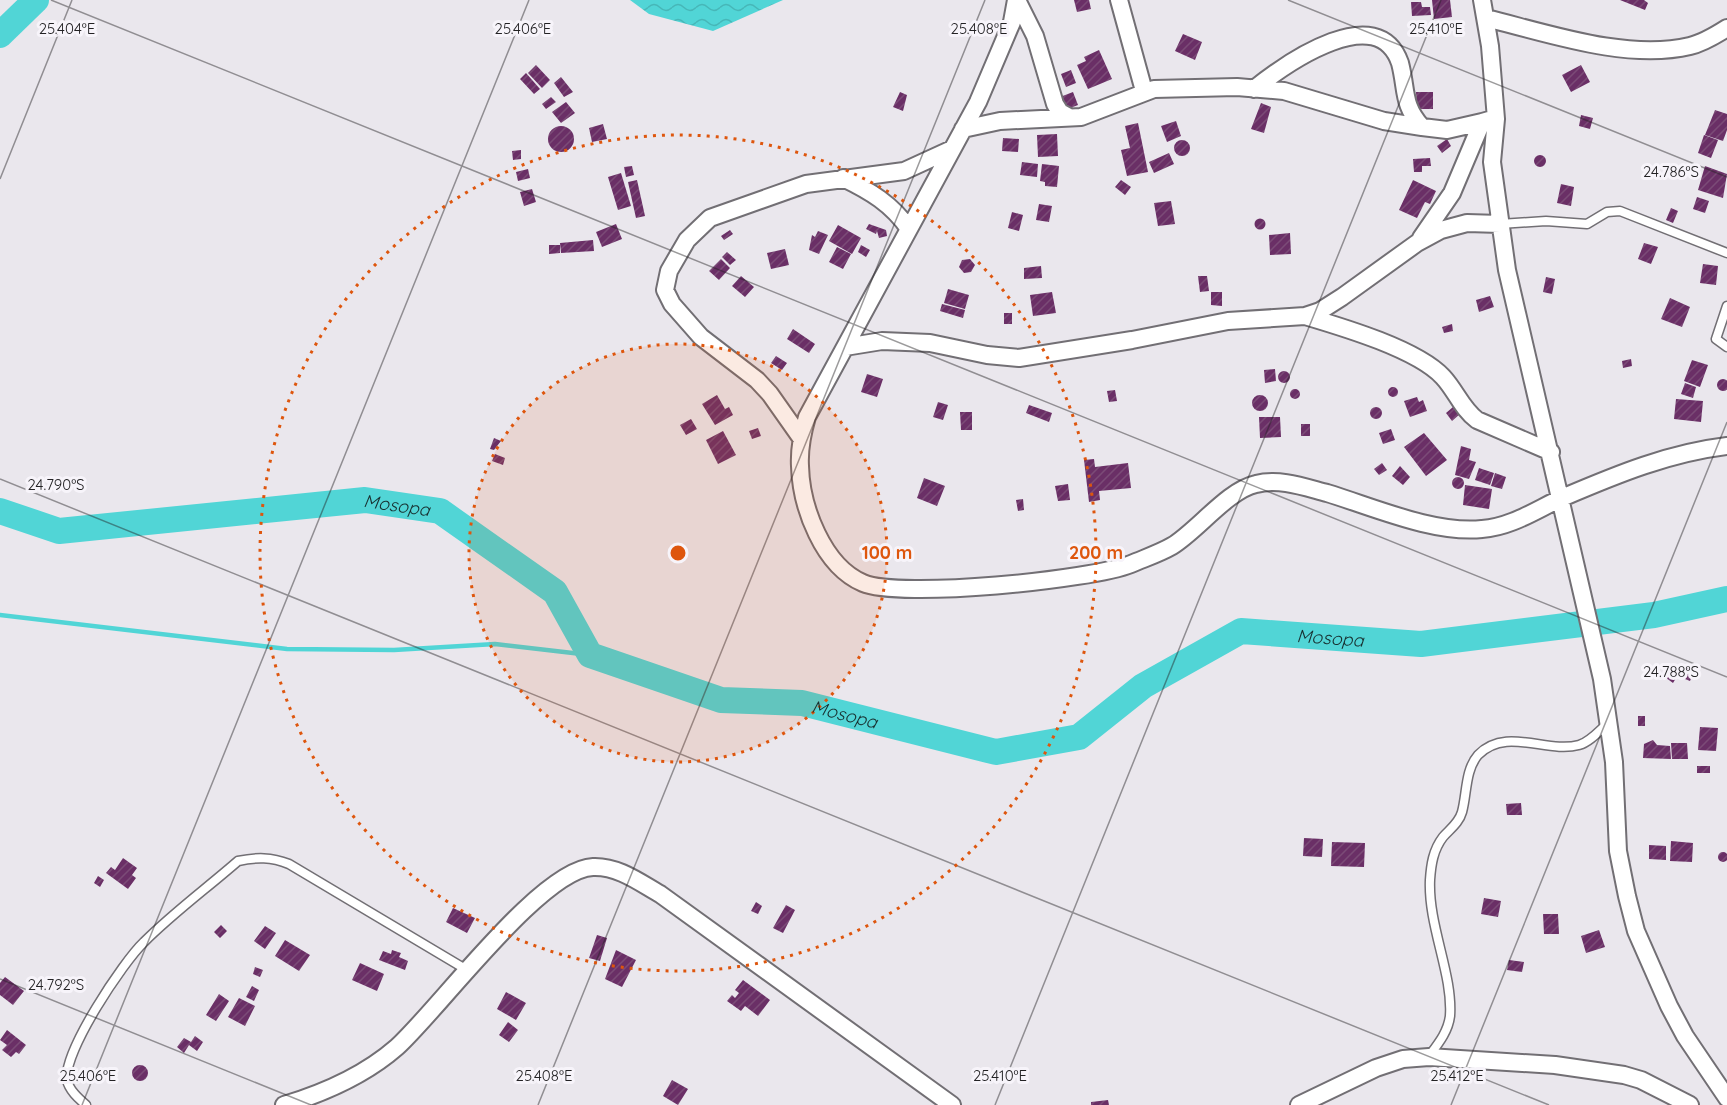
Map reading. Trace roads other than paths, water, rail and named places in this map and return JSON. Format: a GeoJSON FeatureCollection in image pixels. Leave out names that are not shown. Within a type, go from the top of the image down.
{"type":"FeatureCollection","features":[{"type":"Feature","properties":{"kind":"street"},"geometry":{"type":"LineString","coordinates":[[1017,0],[1035,36],[1054,104],[1060,112],[1069,117]]}},
{"type":"Feature","properties":{"kind":"street"},"geometry":{"type":"LineString","coordinates":[[1017,0],[1012,22],[978,102],[807,417],[801,438],[800,467],[804,501],[818,533],[834,559],[862,583],[885,589],[960,587],[1083,577],[1128,566],[1172,546],[1225,502],[1255,484],[1290,483],[1409,518],[1462,529],[1483,529],[1512,523],[1562,498],[1665,458],[1727,446]]}},
{"type":"Feature","properties":{"kind":"street"},"geometry":{"type":"LineString","coordinates":[[1119,0],[1144,91]]}},
{"type":"Feature","properties":{"kind":"street"},"geometry":{"type":"LineString","coordinates":[[1482,0],[1486,18],[1492,162],[1507,270],[1562,498],[1602,679],[1614,762],[1618,852],[1636,932],[1685,1036],[1727,1098]]}},
{"type":"Feature","properties":{"kind":"street"},"geometry":{"type":"LineString","coordinates":[[1486,18],[1626,50],[1677,49],[1693,46],[1727,28]]}},
{"type":"Feature","properties":{"kind":"street"},"geometry":{"type":"LineString","coordinates":[[1254,89],[1320,36],[1346,26],[1366,25],[1380,30],[1392,44],[1400,63],[1406,104],[1410,114],[1422,127]]}},
{"type":"Feature","properties":{"kind":"street"},"geometry":{"type":"LineString","coordinates":[[963,129],[985,123],[1094,113],[1144,91],[1165,88],[1284,91],[1384,121],[1447,130],[1489,120]]}},
{"type":"Feature","properties":{"kind":"street"},"geometry":{"type":"LineString","coordinates":[[1417,243],[1452,193],[1489,120]]}},
{"type":"Feature","properties":{"kind":"street"},"geometry":{"type":"LineString","coordinates":[[801,438],[770,394],[744,369],[701,337],[672,304],[665,290],[669,271],[687,240],[710,218],[806,184],[904,171],[952,149]]}},
{"type":"Feature","properties":{"kind":"street"},"geometry":{"type":"LineString","coordinates":[[842,178],[880,198],[899,215],[909,230]]}},
{"type":"Feature","properties":{"kind":"street"},"geometry":{"type":"LineString","coordinates":[[846,347],[882,341],[930,343],[987,355],[1019,358],[1132,340],[1228,321],[1305,316],[1320,311],[1417,243],[1441,230],[1467,223],[1500,224]]}},
{"type":"Feature","properties":{"kind":"street"},"geometry":{"type":"LineString","coordinates":[[1305,316],[1362,334],[1422,362],[1443,377],[1468,413],[1477,420],[1551,452]]}},
{"type":"Feature","properties":{"kind":"street"},"geometry":{"type":"LineString","coordinates":[[284,1105],[317,1095],[352,1078],[395,1049],[430,1015],[467,970],[555,882],[570,873],[592,867],[619,871],[707,926],[952,1105]]}},
{"type":"Feature","properties":{"kind":"street"},"geometry":{"type":"LineString","coordinates":[[1299,1105],[1376,1068],[1403,1059],[1429,1057],[1555,1065],[1624,1075],[1641,1080],[1690,1105]]}},
{"type":"Feature","properties":{"kind":"lane"},"geometry":{"type":"LineString","coordinates":[[1500,224],[1546,221],[1587,224],[1607,212],[1620,212],[1727,253]]}},
{"type":"Feature","properties":{"kind":"lane"},"geometry":{"type":"LineString","coordinates":[[1727,306],[1716,339],[1727,347]]}},
{"type":"Feature","properties":{"kind":"lane"},"geometry":{"type":"LineString","coordinates":[[1429,1057],[1443,1037],[1450,1017],[1449,995],[1432,916],[1430,881],[1433,853],[1462,814],[1471,767],[1478,755],[1494,745],[1519,741],[1563,747],[1581,745],[1608,723]]}},
{"type":"Feature","properties":{"kind":"lane"},"geometry":{"type":"LineString","coordinates":[[86,1105],[75,1096],[67,1082],[67,1065],[80,1038],[120,972],[143,942],[238,861],[255,857],[272,858],[290,864],[467,970]]}},
{"type":"Feature","properties":{"kind":"water"},"geometry":{"type":"Polygon","coordinates":[[[630,0],[783,0],[713,31],[649,14],[630,0]]]}},
{"type":"Feature","properties":{"kind":"waterway","name":"Mosopa"},"geometry":{"type":"LineString","coordinates":[[0,35],[36,0]]}},
{"type":"Feature","properties":{"kind":"waterway","name":"Mosopa"},"geometry":{"type":"LineString","coordinates":[[0,511],[59,531],[365,500],[440,511],[555,592],[590,655],[721,700],[802,703],[996,752],[1079,737],[1143,686],[1241,631],[1421,644],[1654,615],[1727,599]]}},
{"type":"Feature","properties":{"kind":"waterway"},"geometry":{"type":"LineString","coordinates":[[0,615],[287,649],[394,650],[495,644],[590,655]]}}]}
